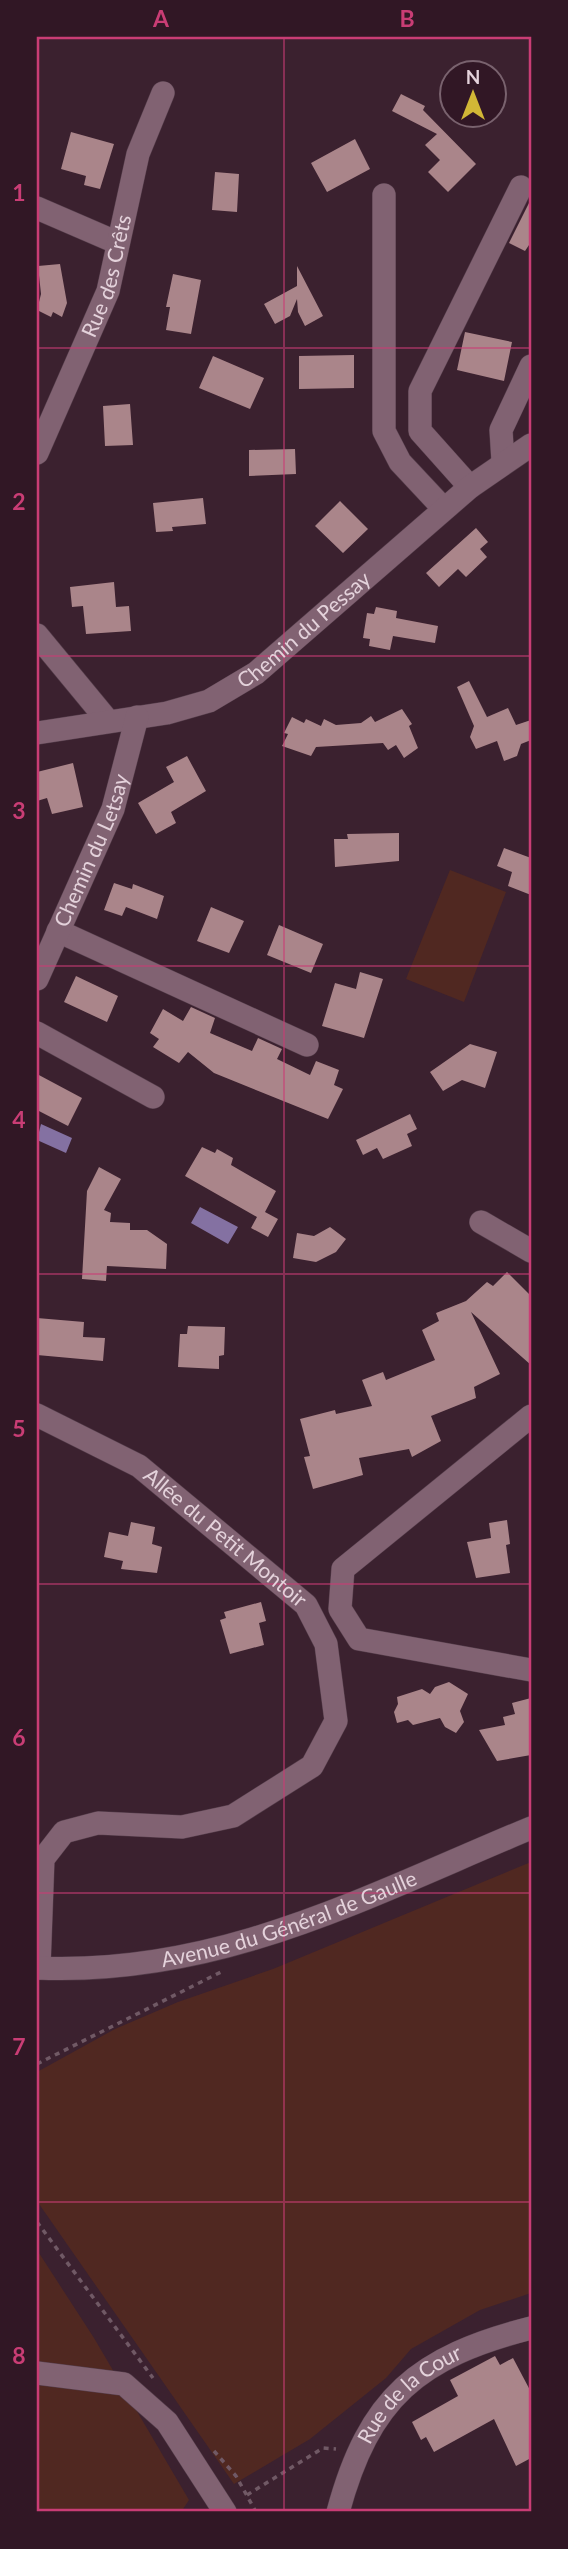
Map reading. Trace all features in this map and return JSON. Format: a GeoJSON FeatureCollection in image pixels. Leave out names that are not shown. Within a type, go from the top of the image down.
{"type":"FeatureCollection","features":[{"type":"Feature","properties":{"kind":"street","name":"Rue des Crêts"},"geometry":{"type":"LineString","coordinates":[[37,453],[108,290],[138,154],[163,93]]}},
{"type":"Feature","properties":{"kind":"street"},"geometry":{"type":"LineString","coordinates":[[470,487],[420,431],[420,391],[521,187]]}},
{"type":"Feature","properties":{"kind":"street"},"geometry":{"type":"LineString","coordinates":[[384,195],[384,431],[400,462],[444,509]]}},
{"type":"Feature","properties":{"kind":"street"},"geometry":{"type":"LineString","coordinates":[[37,208],[118,243]]}},
{"type":"Feature","properties":{"kind":"street"},"geometry":{"type":"LineString","coordinates":[[503,462],[501,430],[531,366]]}},
{"type":"Feature","properties":{"kind":"street","name":"Chemin du Pessay"},"geometry":{"type":"LineString","coordinates":[[37,733],[167,713],[209,701],[256,673],[470,487],[531,445]]}},
{"type":"Feature","properties":{"kind":"street"},"geometry":{"type":"LineString","coordinates":[[37,635],[108,721]]}},
{"type":"Feature","properties":{"kind":"street","name":"Chemin du Letsay"},"geometry":{"type":"LineString","coordinates":[[37,979],[113,809],[137,717]]}},
{"type":"Feature","properties":{"kind":"street"},"geometry":{"type":"LineString","coordinates":[[58,931],[307,1045]]}},
{"type":"Feature","properties":{"kind":"street"},"geometry":{"type":"LineString","coordinates":[[37,1033],[153,1097]]}},
{"type":"Feature","properties":{"kind":"street"},"geometry":{"type":"LineString","coordinates":[[481,1222],[531,1251]]}},
{"type":"Feature","properties":{"kind":"street","name":"Allée du Petit Montoir"},"geometry":{"type":"LineString","coordinates":[[37,1415],[139,1466],[306,1605],[326,1644],[336,1721],[312,1766],[233,1816],[183,1827],[98,1823],[78,1826],[64,1832],[40,1857],[38,1968]]}},
{"type":"Feature","properties":{"kind":"street"},"geometry":{"type":"LineString","coordinates":[[531,1416],[343,1569],[340,1609],[359,1639],[531,1670]]}},
{"type":"Feature","properties":{"kind":"street","name":"Avenue du Général de Gaulle"},"geometry":{"type":"LineString","coordinates":[[38,1968],[135,1966],[215,1952],[291,1927],[531,1828]]}},
{"type":"Feature","properties":{"kind":"street","name":"Rue de la Cour"},"geometry":{"type":"LineString","coordinates":[[338,2512],[358,2450],[396,2393],[425,2369],[489,2339],[531,2328]]}},
{"type":"Feature","properties":{"kind":"street"},"geometry":{"type":"LineString","coordinates":[[37,2373],[124,2384],[167,2422],[222,2507]]}},
{"type":"Feature","properties":{"kind":"path"},"geometry":{"type":"LineString","coordinates":[[37,2064],[177,1994]]}},
{"type":"Feature","properties":{"kind":"path"},"geometry":{"type":"LineString","coordinates":[[37,2222],[158,2385]]}},
{"type":"Feature","properties":{"kind":"path"},"geometry":{"type":"LineString","coordinates":[[209,2446],[236,2476],[256,2512]]}},
{"type":"Feature","properties":{"kind":"path"},"geometry":{"type":"LineString","coordinates":[[247,2495],[323,2448],[358,2450]]}},
{"type":"Feature","properties":{"kind":"shaded area"},"geometry":{"type":"Polygon","coordinates":[[[450,870],[506,892],[464,1002],[406,979],[450,870]]]}},
{"type":"Feature","properties":{"kind":"shaded area"},"geometry":{"type":"Polygon","coordinates":[[[41,1124],[72,1138],[66,1153],[37,1140],[41,1124]]]}},
{"type":"Feature","properties":{"kind":"shaded area"},"geometry":{"type":"Polygon","coordinates":[[[200,1207],[238,1227],[228,1244],[191,1223],[200,1207]]]}},
{"type":"Feature","properties":{"kind":"shaded area"},"geometry":{"type":"Polygon","coordinates":[[[531,1862],[531,2293],[480,2310],[411,2349],[386,2378],[310,2439],[234,2484],[37,2201],[37,2072],[115,2029],[178,2002],[273,1969],[531,1862]]]}},
{"type":"Feature","properties":{"kind":"shaded area"},"geometry":{"type":"Polygon","coordinates":[[[37,2250],[94,2338],[189,2500],[181,2512],[37,2512],[37,2250]]]}},
{"type":"Feature","properties":{"kind":"building"},"geometry":{"type":"Polygon","coordinates":[[[401,94],[425,106],[423,110],[438,125],[438,130],[443,130],[476,164],[448,192],[428,172],[440,160],[425,145],[437,134],[392,111],[401,94]]]}},
{"type":"Feature","properties":{"kind":"building"},"geometry":{"type":"Polygon","coordinates":[[[71,132],[114,144],[100,189],[84,185],[86,176],[61,169],[71,132]]]}},
{"type":"Feature","properties":{"kind":"building"},"geometry":{"type":"Polygon","coordinates":[[[355,139],[370,169],[327,192],[311,163],[355,139]]]}},
{"type":"Feature","properties":{"kind":"building"},"geometry":{"type":"Polygon","coordinates":[[[215,172],[239,174],[237,212],[212,210],[215,172]]]}},
{"type":"Feature","properties":{"kind":"building"},"geometry":{"type":"Polygon","coordinates":[[[531,199],[531,242],[525,251],[509,243],[531,199]]]}},
{"type":"Feature","properties":{"kind":"building"},"geometry":{"type":"Polygon","coordinates":[[[60,264],[67,303],[62,317],[53,312],[51,317],[37,310],[41,294],[38,266],[60,264]]]}},
{"type":"Feature","properties":{"kind":"building"},"geometry":{"type":"Polygon","coordinates":[[[297,266],[323,316],[305,326],[298,312],[297,299],[290,316],[275,324],[264,304],[297,286],[297,266]]]}},
{"type":"Feature","properties":{"kind":"building"},"geometry":{"type":"Polygon","coordinates":[[[173,274],[201,280],[191,334],[166,330],[170,307],[166,307],[173,274]]]}},
{"type":"Feature","properties":{"kind":"building"},"geometry":{"type":"Polygon","coordinates":[[[465,332],[512,342],[504,381],[457,370],[465,332]]]}},
{"type":"Feature","properties":{"kind":"building"},"geometry":{"type":"Polygon","coordinates":[[[354,355],[354,388],[299,389],[299,356],[354,355]]]}},
{"type":"Feature","properties":{"kind":"building"},"geometry":{"type":"Polygon","coordinates":[[[213,356],[264,378],[250,409],[199,388],[213,356]]]}},
{"type":"Feature","properties":{"kind":"building"},"geometry":{"type":"Polygon","coordinates":[[[130,404],[133,445],[105,446],[103,406],[130,404]]]}},
{"type":"Feature","properties":{"kind":"building"},"geometry":{"type":"Polygon","coordinates":[[[295,449],[296,474],[249,476],[249,450],[295,449]]]}},
{"type":"Feature","properties":{"kind":"building"},"geometry":{"type":"Polygon","coordinates":[[[203,498],[206,524],[172,527],[173,531],[156,532],[153,503],[203,498]]]}},
{"type":"Feature","properties":{"kind":"building"},"geometry":{"type":"Polygon","coordinates":[[[340,501],[368,529],[343,553],[315,526],[340,501]]]}},
{"type":"Feature","properties":{"kind":"building"},"geometry":{"type":"Polygon","coordinates":[[[476,528],[488,542],[480,549],[487,557],[466,577],[458,569],[439,587],[426,573],[476,528]]]}},
{"type":"Feature","properties":{"kind":"building"},"geometry":{"type":"Polygon","coordinates":[[[114,582],[116,607],[129,606],[131,631],[86,634],[83,606],[72,607],[70,587],[114,582]]]}},
{"type":"Feature","properties":{"kind":"building"},"geometry":{"type":"Polygon","coordinates":[[[376,607],[397,611],[396,618],[438,626],[435,643],[393,636],[390,650],[369,646],[370,639],[363,638],[367,613],[374,614],[376,607]]]}},
{"type":"Feature","properties":{"kind":"building"},"geometry":{"type":"Polygon","coordinates":[[[469,681],[487,717],[508,708],[516,725],[531,720],[531,740],[521,744],[517,756],[504,761],[497,741],[476,749],[470,737],[474,726],[457,687],[469,681]]]}},
{"type":"Feature","properties":{"kind":"building"},"geometry":{"type":"Polygon","coordinates":[[[402,709],[412,724],[409,726],[418,748],[404,758],[396,745],[388,750],[383,743],[316,747],[311,756],[282,746],[288,734],[284,733],[292,717],[304,723],[306,719],[321,726],[324,719],[336,725],[361,723],[371,716],[375,722],[402,709]]]}},
{"type":"Feature","properties":{"kind":"building"},"geometry":{"type":"Polygon","coordinates":[[[187,756],[206,791],[171,812],[176,823],[156,834],[138,803],[174,782],[166,767],[187,756]]]}},
{"type":"Feature","properties":{"kind":"building"},"geometry":{"type":"Polygon","coordinates":[[[73,763],[83,807],[52,814],[47,798],[37,801],[37,772],[73,763]]]}},
{"type":"Feature","properties":{"kind":"building"},"geometry":{"type":"Polygon","coordinates":[[[399,833],[399,861],[335,867],[334,839],[348,839],[347,834],[399,833]]]}},
{"type":"Feature","properties":{"kind":"building"},"geometry":{"type":"Polygon","coordinates":[[[504,848],[531,858],[531,895],[508,886],[512,872],[497,866],[504,848]]]}},
{"type":"Feature","properties":{"kind":"building"},"geometry":{"type":"Polygon","coordinates":[[[114,883],[132,889],[133,884],[164,896],[157,919],[126,907],[122,916],[104,910],[114,883]]]}},
{"type":"Feature","properties":{"kind":"building"},"geometry":{"type":"Polygon","coordinates":[[[211,907],[244,921],[229,953],[197,941],[211,907]]]}},
{"type":"Feature","properties":{"kind":"building"},"geometry":{"type":"Polygon","coordinates":[[[279,925],[323,944],[311,973],[267,955],[279,925]]]}},
{"type":"Feature","properties":{"kind":"building"},"geometry":{"type":"Polygon","coordinates":[[[360,972],[383,979],[364,1038],[322,1026],[335,983],[356,989],[360,972]]]}},
{"type":"Feature","properties":{"kind":"building"},"geometry":{"type":"Polygon","coordinates":[[[76,976],[118,996],[107,1022],[64,1002],[76,976]]]}},
{"type":"Feature","properties":{"kind":"building"},"geometry":{"type":"Polygon","coordinates":[[[191,1007],[215,1018],[210,1033],[252,1051],[258,1038],[282,1049],[277,1059],[310,1075],[316,1061],[339,1070],[334,1085],[343,1089],[328,1119],[214,1073],[188,1052],[179,1063],[153,1047],[159,1039],[150,1033],[163,1009],[183,1021],[191,1007]]]}},
{"type":"Feature","properties":{"kind":"building"},"geometry":{"type":"Polygon","coordinates":[[[470,1044],[497,1052],[485,1088],[462,1080],[443,1091],[430,1072],[470,1044]]]}},
{"type":"Feature","properties":{"kind":"building"},"geometry":{"type":"Polygon","coordinates":[[[37,1074],[82,1098],[68,1126],[37,1110],[37,1074]]]}},
{"type":"Feature","properties":{"kind":"building"},"geometry":{"type":"Polygon","coordinates":[[[410,1114],[417,1129],[407,1134],[412,1146],[383,1159],[377,1148],[363,1155],[356,1140],[410,1114]]]}},
{"type":"Feature","properties":{"kind":"building"},"geometry":{"type":"Polygon","coordinates":[[[202,1147],[215,1153],[217,1149],[233,1158],[231,1165],[276,1191],[265,1212],[278,1219],[268,1237],[251,1228],[257,1217],[185,1176],[202,1147]]]}},
{"type":"Feature","properties":{"kind":"building"},"geometry":{"type":"Polygon","coordinates":[[[99,1167],[121,1179],[104,1210],[111,1213],[110,1222],[130,1223],[130,1230],[147,1230],[167,1244],[166,1269],[107,1266],[106,1281],[82,1279],[87,1191],[99,1167]]]}},
{"type":"Feature","properties":{"kind":"building"},"geometry":{"type":"Polygon","coordinates":[[[330,1227],[346,1239],[336,1252],[316,1262],[293,1258],[297,1233],[314,1236],[330,1227]]]}},
{"type":"Feature","properties":{"kind":"building"},"geometry":{"type":"Polygon","coordinates":[[[507,1272],[531,1296],[531,1365],[471,1312],[500,1374],[474,1387],[476,1398],[431,1416],[441,1441],[412,1457],[409,1449],[359,1458],[363,1475],[313,1489],[304,1457],[310,1456],[300,1419],[335,1410],[336,1414],[372,1406],[362,1380],[383,1372],[386,1380],[435,1360],[422,1330],[439,1321],[436,1313],[466,1301],[487,1282],[493,1286],[507,1272]]]}},
{"type":"Feature","properties":{"kind":"building"},"geometry":{"type":"Polygon","coordinates":[[[37,1318],[84,1322],[83,1337],[105,1338],[103,1361],[37,1355],[37,1318]]]}},
{"type":"Feature","properties":{"kind":"building"},"geometry":{"type":"Polygon","coordinates":[[[188,1326],[225,1327],[224,1355],[219,1356],[219,1369],[178,1367],[180,1334],[187,1334],[188,1326]]]}},
{"type":"Feature","properties":{"kind":"building"},"geometry":{"type":"Polygon","coordinates":[[[507,1520],[510,1544],[506,1545],[510,1573],[476,1578],[467,1542],[491,1538],[489,1523],[507,1520]]]}},
{"type":"Feature","properties":{"kind":"building"},"geometry":{"type":"Polygon","coordinates":[[[131,1522],[155,1527],[152,1544],[162,1547],[157,1573],[121,1569],[123,1561],[104,1557],[109,1532],[128,1536],[131,1522]]]}},
{"type":"Feature","properties":{"kind":"building"},"geometry":{"type":"Polygon","coordinates":[[[261,1602],[266,1621],[259,1623],[264,1645],[230,1654],[220,1620],[226,1618],[224,1612],[261,1602]]]}},
{"type":"Feature","properties":{"kind":"building"},"geometry":{"type":"Polygon","coordinates":[[[449,1682],[468,1694],[460,1711],[464,1722],[456,1733],[445,1727],[440,1718],[413,1725],[408,1720],[397,1723],[394,1712],[398,1704],[397,1697],[422,1689],[430,1694],[435,1687],[449,1682]]]}},
{"type":"Feature","properties":{"kind":"building"},"geometry":{"type":"Polygon","coordinates":[[[531,1698],[531,1755],[497,1761],[479,1730],[505,1725],[503,1717],[515,1714],[512,1703],[531,1698]]]}},
{"type":"Feature","properties":{"kind":"building"},"geometry":{"type":"Polygon","coordinates":[[[495,2356],[500,2365],[513,2358],[531,2392],[531,2458],[516,2466],[494,2419],[434,2452],[426,2437],[421,2440],[412,2422],[458,2396],[450,2380],[495,2356]]]}}]}
